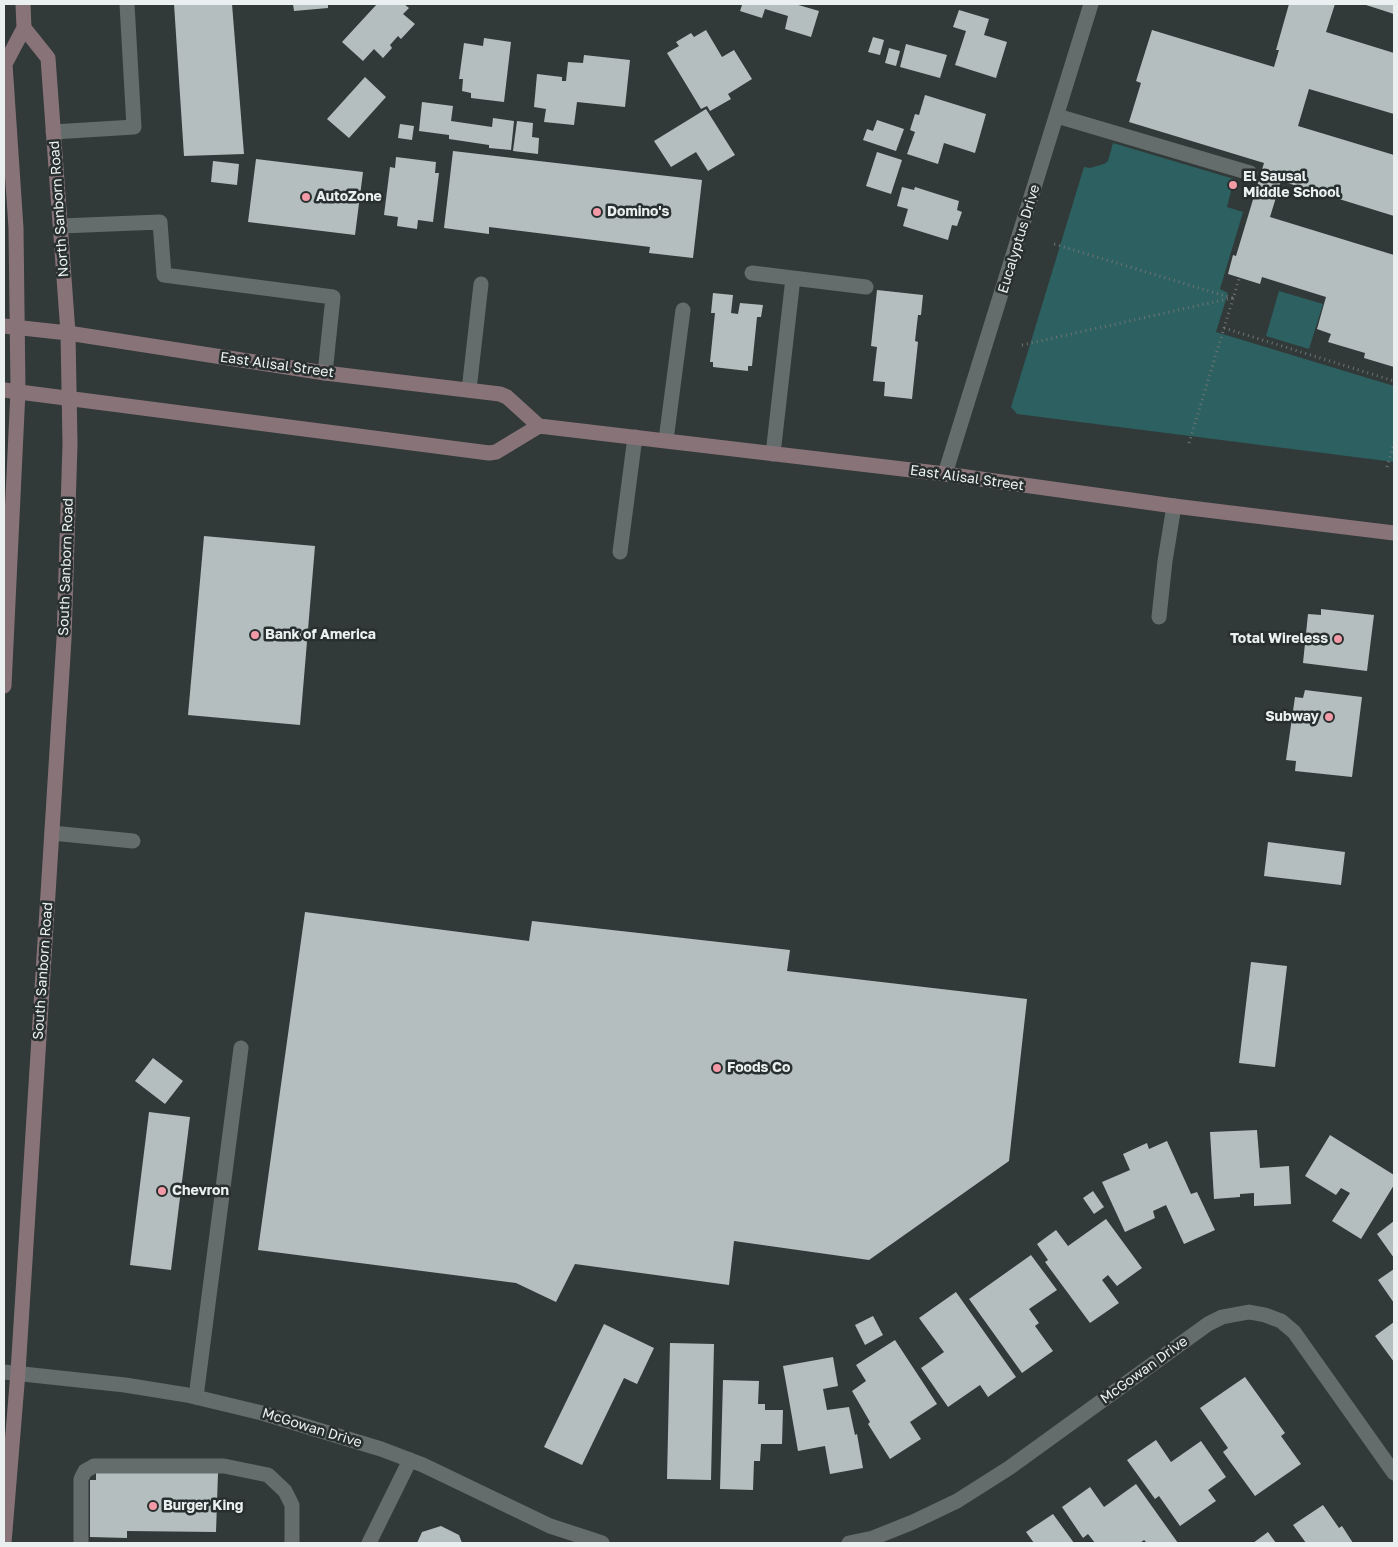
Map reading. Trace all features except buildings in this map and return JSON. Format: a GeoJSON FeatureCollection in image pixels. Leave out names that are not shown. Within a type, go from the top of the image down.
{"type":"FeatureCollection","features":[{"type":"Feature","properties":{"kind":"main road"},"geometry":{"type":"LineString","coordinates":[[4,686],[11,391],[10,327],[16,228],[7,159],[5,64],[24,28],[23,4]]}},
{"type":"Feature","properties":{"kind":"main road","name":"North Sanborn Road"},"geometry":{"type":"LineString","coordinates":[[24,28],[48,58],[68,333],[70,398]]}},
{"type":"Feature","properties":{"kind":"main road","name":"East Alisal Street"},"geometry":{"type":"LineString","coordinates":[[10,327],[68,333],[325,373],[500,394],[539,426],[945,474],[1174,506],[1394,533]]}},
{"type":"Feature","properties":{"kind":"main road"},"geometry":{"type":"LineString","coordinates":[[11,391],[490,453],[496,452],[539,426]]}},
{"type":"Feature","properties":{"kind":"main road","name":"South Sanborn Road"},"geometry":{"type":"LineString","coordinates":[[4,1543],[11,1372],[52,833],[64,639],[70,398]]}},
{"type":"Feature","properties":{"kind":"street"},"geometry":{"type":"LineString","coordinates":[[53,132],[134,127],[127,4]]}},
{"type":"Feature","properties":{"kind":"street","name":"Eucalyptus Drive"},"geometry":{"type":"LineString","coordinates":[[945,474],[1091,4]]}},
{"type":"Feature","properties":{"kind":"street"},"geometry":{"type":"LineString","coordinates":[[1057,116],[1250,173]]}},
{"type":"Feature","properties":{"kind":"street"},"geometry":{"type":"LineString","coordinates":[[61,226],[160,222],[164,275],[333,297],[325,373]]}},
{"type":"Feature","properties":{"kind":"street"},"geometry":{"type":"LineString","coordinates":[[752,273],[866,287]]}},
{"type":"Feature","properties":{"kind":"street"},"geometry":{"type":"LineString","coordinates":[[773,454],[792,278]]}},
{"type":"Feature","properties":{"kind":"street"},"geometry":{"type":"LineString","coordinates":[[469,390],[481,284]]}},
{"type":"Feature","properties":{"kind":"street"},"geometry":{"type":"LineString","coordinates":[[666,440],[683,310]]}},
{"type":"Feature","properties":{"kind":"street"},"geometry":{"type":"LineString","coordinates":[[620,552],[634,437]]}},
{"type":"Feature","properties":{"kind":"street"},"geometry":{"type":"LineString","coordinates":[[1159,617],[1165,561],[1174,506]]}},
{"type":"Feature","properties":{"kind":"street"},"geometry":{"type":"LineString","coordinates":[[52,833],[133,841]]}},
{"type":"Feature","properties":{"kind":"street"},"geometry":{"type":"LineString","coordinates":[[196,1397],[241,1048]]}},
{"type":"Feature","properties":{"kind":"street","name":"McGowan Drive"},"geometry":{"type":"LineString","coordinates":[[849,1543],[873,1538],[957,1501],[1009,1468],[1208,1324],[1222,1317],[1249,1312],[1281,1321],[1294,1332],[1394,1474]]}},
{"type":"Feature","properties":{"kind":"street","name":"McGowan Drive"},"geometry":{"type":"LineString","coordinates":[[11,1372],[126,1384],[196,1397],[262,1413],[381,1449],[410,1460],[444,1474],[550,1526],[600,1543]]}},
{"type":"Feature","properties":{"kind":"street"},"geometry":{"type":"LineString","coordinates":[[369,1543],[410,1460]]}},
{"type":"Feature","properties":{"kind":"street"},"geometry":{"type":"LineString","coordinates":[[81,1543],[81,1479],[86,1471],[94,1466],[224,1466],[268,1475],[285,1491],[292,1505],[292,1543]]}},
{"type":"Feature","properties":{"kind":"path"},"geometry":{"type":"LineString","coordinates":[[1054,244],[1232,298]]}},
{"type":"Feature","properties":{"kind":"path"},"geometry":{"type":"LineString","coordinates":[[1189,443],[1238,279]]}},
{"type":"Feature","properties":{"kind":"path"},"geometry":{"type":"LineString","coordinates":[[1022,345],[1232,298]]}},
{"type":"Feature","properties":{"kind":"path"},"geometry":{"type":"LineString","coordinates":[[1224,328],[1394,381]]}},
{"type":"Feature","properties":{"kind":"path"},"geometry":{"type":"LineString","coordinates":[[1387,467],[1394,444]]}},
{"type":"Feature","properties":{"kind":"shaded area"},"geometry":{"type":"Polygon","coordinates":[[[1113,143],[1234,179],[1227,207],[1243,212],[1220,289],[1228,293],[1216,332],[1394,386],[1394,462],[1017,414],[1011,407],[1084,167],[1090,168],[1108,161],[1113,143]]]}},
{"type":"Feature","properties":{"kind":"shaded area"},"geometry":{"type":"Polygon","coordinates":[[[1279,291],[1323,304],[1309,349],[1266,336],[1279,291]]]}},
{"type":"Feature","properties":{"kind":"place","name":"El Sausal Middle School"},"geometry":{"type":"Point","coordinates":[1233,185]}},
{"type":"Feature","properties":{"kind":"place","name":"AutoZone"},"geometry":{"type":"Point","coordinates":[306,197]}},
{"type":"Feature","properties":{"kind":"place","name":"Domino's"},"geometry":{"type":"Point","coordinates":[597,212]}},
{"type":"Feature","properties":{"kind":"place","name":"Bank of America"},"geometry":{"type":"Point","coordinates":[255,635]}},
{"type":"Feature","properties":{"kind":"place","name":"Total Wireless"},"geometry":{"type":"Point","coordinates":[1338,639]}},
{"type":"Feature","properties":{"kind":"place","name":"Subway"},"geometry":{"type":"Point","coordinates":[1329,717]}},
{"type":"Feature","properties":{"kind":"place","name":"Foods Co"},"geometry":{"type":"Point","coordinates":[717,1068]}},
{"type":"Feature","properties":{"kind":"place","name":"Chevron"},"geometry":{"type":"Point","coordinates":[162,1191]}},
{"type":"Feature","properties":{"kind":"place","name":"Burger King"},"geometry":{"type":"Point","coordinates":[153,1506]}}]}
